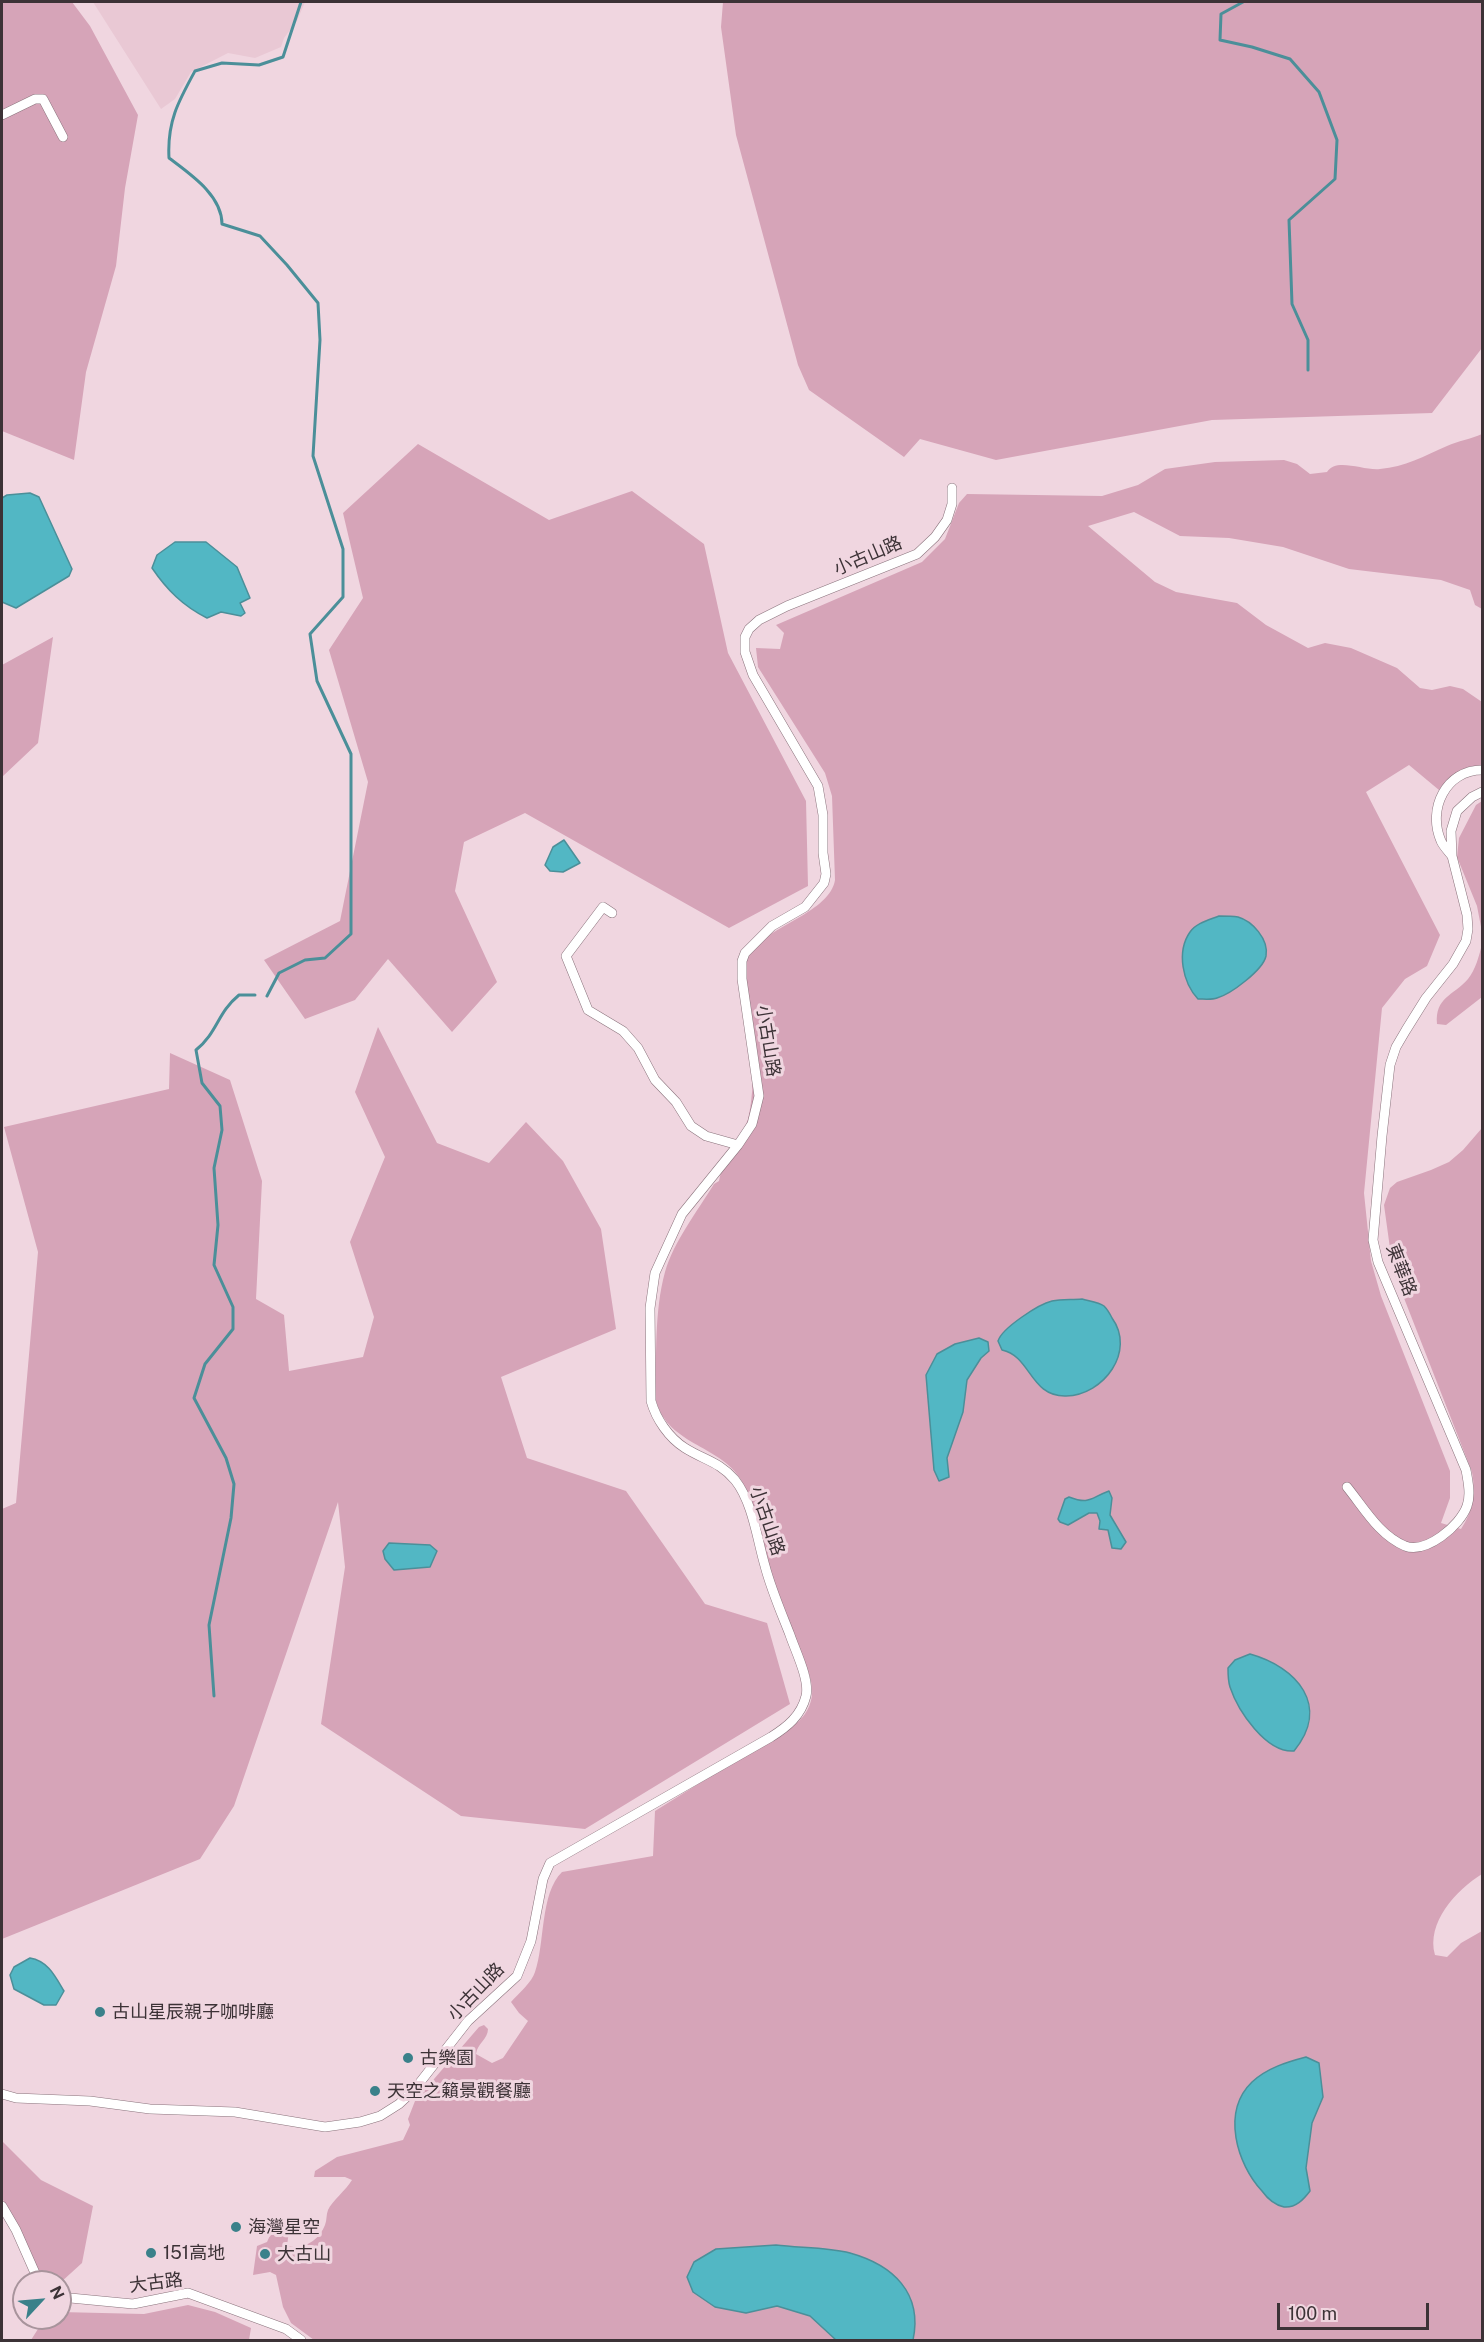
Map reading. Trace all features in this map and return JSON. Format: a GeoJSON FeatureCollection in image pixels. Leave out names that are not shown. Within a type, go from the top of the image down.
{"type":"FeatureCollection","features":[{"type":"Feature","properties":{"kind":"street"},"geometry":{"type":"LineString","coordinates":[[2,115],[35,99],[43,99],[63,137]]}},
{"type":"Feature","properties":{"kind":"street","name":"小古山路"},"geometry":{"type":"LineString","coordinates":[[2,2094],[16,2098],[90,2101],[150,2109],[235,2112],[325,2127],[360,2122],[380,2116],[399,2104],[414,2090],[468,2021],[517,1976],[531,1941],[543,1879],[550,1863],[789,1725],[801,1709],[807,1695],[803,1671],[765,1569],[752,1516],[735,1481],[716,1462],[684,1448],[659,1422],[651,1401],[650,1308],[655,1273],[682,1214],[752,1124],[759,1096],[741,979],[745,953],[772,926],[805,908],[825,883],[823,815],[818,786],[753,675],[745,652],[745,637],[759,620],[787,606],[917,554],[935,537],[947,520],[952,504],[952,488]]}},
{"type":"Feature","properties":{"kind":"street","name":"東華路"},"geometry":{"type":"LineString","coordinates":[[1452,856],[1441,841],[1437,822],[1438,801],[1447,786],[1463,774],[1482,770]]}},
{"type":"Feature","properties":{"kind":"street","name":"東華路"},"geometry":{"type":"LineString","coordinates":[[1347,1486],[1387,1536],[1408,1547],[1426,1546],[1440,1538],[1467,1507],[1469,1490],[1466,1470],[1378,1262],[1373,1240],[1390,1065],[1396,1047],[1426,998],[1453,964],[1466,941],[1468,929],[1452,856],[1451,831],[1456,811],[1472,797],[1482,792]]}},
{"type":"Feature","properties":{"kind":"street"},"geometry":{"type":"LineString","coordinates":[[612,913],[603,907],[566,956],[588,1010],[622,1031],[638,1048],[655,1080],[676,1102],[691,1126],[706,1136],[738,1144]]}},
{"type":"Feature","properties":{"kind":"street"},"geometry":{"type":"LineString","coordinates":[[2,2206],[16,2230],[34,2270]]}},
{"type":"Feature","properties":{"kind":"street","name":"大古路"},"geometry":{"type":"LineString","coordinates":[[72,2298],[133,2304],[188,2293],[286,2329],[301,2340]]}},
{"type":"Feature","properties":{"kind":"shaded area"},"geometry":{"type":"Polygon","coordinates":[[[2,2],[72,2],[90,26],[138,115],[125,188],[116,266],[86,372],[74,460],[2,431],[2,2]]]}},
{"type":"Feature","properties":{"kind":"shaded area"},"geometry":{"type":"Polygon","coordinates":[[[93,2],[305,2],[297,21],[284,38],[281,47],[255,58],[228,53],[191,72],[175,99],[161,109],[93,2]]]}},
{"type":"Feature","properties":{"kind":"shaded area"},"geometry":{"type":"Polygon","coordinates":[[[723,2],[1482,2],[1482,348],[1432,413],[1212,420],[996,460],[920,439],[904,457],[809,390],[798,365],[736,135],[721,27],[723,2]]]}},
{"type":"Feature","properties":{"kind":"shaded area"},"geometry":{"type":"Polygon","coordinates":[[[1482,434],[1482,609],[1475,605],[1470,590],[1441,580],[1349,569],[1283,547],[1229,538],[1180,536],[1134,512],[1088,526],[1155,582],[1176,592],[1237,603],[1266,625],[1308,648],[1325,643],[1351,648],[1397,668],[1420,688],[1432,690],[1450,686],[1463,689],[1482,702],[1482,766],[1463,769],[1439,790],[1409,765],[1366,792],[1440,935],[1427,966],[1405,979],[1382,1008],[1364,1193],[1371,1261],[1381,1296],[1450,1471],[1450,1498],[1441,1523],[1461,1529],[1472,1502],[1474,1487],[1472,1472],[1393,1270],[1384,1205],[1390,1188],[1397,1182],[1449,1162],[1482,1128],[1482,1874],[1462,1889],[1445,1908],[1435,1931],[1433,1943],[1435,1955],[1447,1957],[1461,1943],[1482,1931],[1482,2340],[314,2340],[291,2323],[283,2307],[276,2275],[270,2272],[253,2275],[257,2246],[267,2242],[272,2231],[284,2227],[289,2230],[287,2246],[299,2247],[315,2240],[326,2223],[330,2207],[352,2180],[345,2177],[314,2177],[315,2171],[337,2157],[403,2140],[410,2125],[408,2119],[415,2101],[479,2027],[484,2025],[488,2029],[476,2054],[492,2063],[503,2058],[528,2021],[511,2002],[528,1984],[535,1972],[546,1905],[555,1881],[562,1872],[653,1856],[655,1811],[799,1721],[811,1702],[812,1688],[809,1675],[768,1572],[754,1513],[741,1480],[732,1468],[669,1425],[660,1412],[655,1396],[658,1318],[665,1272],[686,1227],[714,1184],[719,1181],[722,1167],[744,1128],[750,1110],[753,1061],[744,983],[746,961],[750,952],[759,943],[822,901],[831,891],[835,880],[832,796],[825,773],[758,667],[756,648],[780,649],[784,633],[776,625],[922,562],[945,539],[959,503],[967,494],[1102,496],[1138,485],[1165,469],[1215,462],[1284,460],[1297,464],[1310,474],[1327,472],[1337,465],[1373,469],[1389,468],[1482,434]]]}},
{"type":"Feature","properties":{"kind":"shaded area"},"geometry":{"type":"Polygon","coordinates":[[[418,444],[549,520],[632,491],[704,544],[728,653],[806,801],[808,886],[729,928],[525,813],[464,842],[455,891],[497,982],[452,1032],[388,959],[355,1000],[305,1019],[264,960],[340,921],[368,782],[329,650],[363,598],[343,513],[418,444]]]}},
{"type":"Feature","properties":{"kind":"shaded area"},"geometry":{"type":"Polygon","coordinates":[[[53,637],[38,743],[2,777],[2,665],[53,637]]]}},
{"type":"Feature","properties":{"kind":"shaded area"},"geometry":{"type":"Polygon","coordinates":[[[1482,801],[1482,932],[1477,906],[1457,857],[1459,838],[1476,805],[1482,801]]]}},
{"type":"Feature","properties":{"kind":"shaded area"},"geometry":{"type":"Polygon","coordinates":[[[1482,943],[1482,997],[1446,1025],[1437,1024],[1437,1015],[1442,1002],[1471,976],[1482,943]]]}},
{"type":"Feature","properties":{"kind":"shaded area"},"geometry":{"type":"Polygon","coordinates":[[[378,1027],[437,1143],[489,1163],[526,1122],[563,1161],[601,1229],[616,1329],[501,1377],[527,1458],[626,1491],[705,1604],[767,1623],[790,1704],[585,1829],[461,1816],[321,1724],[345,1567],[338,1502],[234,1806],[200,1859],[2,1939],[2,1509],[16,1503],[38,1252],[4,1127],[169,1089],[170,1053],[230,1080],[262,1181],[256,1299],[284,1315],[289,1371],[363,1357],[374,1317],[350,1242],[385,1157],[355,1092],[378,1027]]]}},
{"type":"Feature","properties":{"kind":"shaded area"},"geometry":{"type":"Polygon","coordinates":[[[2,2141],[41,2180],[93,2206],[82,2263],[72,2272],[72,2270],[38,2270],[20,2229],[2,2198],[2,2141]]]}},
{"type":"Feature","properties":{"kind":"shaded area"},"geometry":{"type":"Polygon","coordinates":[[[188,2305],[215,2312],[251,2328],[249,2340],[31,2340],[37,2330],[72,2330],[72,2312],[144,2314],[188,2305]]]}},
{"type":"Feature","properties":{"kind":"water"},"geometry":{"type":"Polygon","coordinates":[[[30,493],[39,497],[72,569],[69,576],[16,608],[2,602],[2,498],[7,495],[30,493]]]}},
{"type":"Feature","properties":{"kind":"water"},"geometry":{"type":"Polygon","coordinates":[[[175,542],[206,542],[237,567],[250,598],[240,603],[245,613],[241,616],[221,612],[207,618],[183,603],[170,590],[152,568],[157,555],[175,542]]]}},
{"type":"Feature","properties":{"kind":"water"},"geometry":{"type":"Polygon","coordinates":[[[564,840],[580,863],[563,872],[550,871],[545,865],[553,847],[564,840]]]}},
{"type":"Feature","properties":{"kind":"water"},"geometry":{"type":"Polygon","coordinates":[[[1219,916],[1238,917],[1249,922],[1265,943],[1266,956],[1264,962],[1246,981],[1230,992],[1215,999],[1198,999],[1188,985],[1185,976],[1183,949],[1190,932],[1196,926],[1219,916]]]}},
{"type":"Feature","properties":{"kind":"water"},"geometry":{"type":"Polygon","coordinates":[[[1082,1299],[1102,1305],[1109,1313],[1118,1331],[1120,1344],[1118,1357],[1104,1380],[1093,1388],[1080,1394],[1054,1395],[1038,1383],[1019,1360],[1002,1350],[998,1341],[1013,1323],[1039,1307],[1052,1301],[1082,1299]]]}},
{"type":"Feature","properties":{"kind":"water"},"geometry":{"type":"Polygon","coordinates":[[[979,1338],[988,1342],[989,1351],[981,1358],[967,1380],[963,1412],[947,1458],[949,1477],[939,1481],[934,1470],[926,1375],[937,1354],[955,1344],[979,1338]]]}},
{"type":"Feature","properties":{"kind":"water"},"geometry":{"type":"Polygon","coordinates":[[[1109,1491],[1112,1498],[1110,1515],[1126,1542],[1121,1549],[1112,1548],[1108,1530],[1099,1529],[1100,1521],[1097,1513],[1089,1513],[1068,1525],[1058,1519],[1065,1499],[1069,1497],[1086,1500],[1109,1491]]]}},
{"type":"Feature","properties":{"kind":"water"},"geometry":{"type":"Polygon","coordinates":[[[389,1543],[430,1545],[437,1551],[430,1567],[394,1570],[385,1559],[383,1551],[389,1543]]]}},
{"type":"Feature","properties":{"kind":"water"},"geometry":{"type":"Polygon","coordinates":[[[1250,1654],[1282,1668],[1304,1690],[1309,1704],[1309,1719],[1305,1734],[1294,1751],[1273,1745],[1254,1729],[1234,1697],[1230,1687],[1228,1668],[1235,1660],[1250,1654]]]}},
{"type":"Feature","properties":{"kind":"water"},"geometry":{"type":"Polygon","coordinates":[[[30,1958],[42,1962],[64,1991],[56,2005],[44,2005],[14,1989],[10,1975],[14,1967],[30,1958]]]}},
{"type":"Feature","properties":{"kind":"water"},"geometry":{"type":"Polygon","coordinates":[[[1306,2057],[1319,2063],[1323,2097],[1312,2123],[1306,2168],[1310,2191],[1296,2204],[1284,2207],[1274,2203],[1266,2196],[1246,2167],[1236,2138],[1237,2108],[1243,2094],[1258,2077],[1278,2066],[1306,2057]]]}},
{"type":"Feature","properties":{"kind":"water"},"geometry":{"type":"Polygon","coordinates":[[[776,2245],[850,2253],[865,2258],[891,2273],[909,2295],[915,2323],[913,2340],[836,2340],[810,2316],[777,2306],[746,2313],[715,2307],[693,2292],[687,2277],[694,2262],[716,2249],[776,2245]]]}},
{"type":"Feature","properties":{"kind":"waterway"},"geometry":{"type":"LineString","coordinates":[[267,996],[279,973],[305,960],[325,958],[351,934],[351,754],[317,681],[310,634],[343,597],[343,549],[313,456],[320,340],[318,303],[260,236],[222,224],[221,213],[211,195],[195,178],[169,158],[169,145],[175,113],[195,71],[222,63],[259,65],[283,57],[301,2]]}},
{"type":"Feature","properties":{"kind":"waterway"},"geometry":{"type":"LineString","coordinates":[[1243,2],[1221,14],[1220,40],[1290,59],[1319,92],[1337,140],[1335,179],[1289,220],[1292,304],[1308,340],[1308,370]]}},
{"type":"Feature","properties":{"kind":"waterway"},"geometry":{"type":"LineString","coordinates":[[214,1696],[209,1625],[231,1518],[234,1484],[226,1458],[194,1398],[205,1364],[233,1329],[233,1307],[214,1265],[218,1225],[214,1168],[222,1130],[220,1106],[202,1083],[196,1050],[239,995],[255,995]]}},
{"type":"Feature","properties":{"kind":"place","name":"古山星辰親子咖啡廳"},"geometry":{"type":"Point","coordinates":[100,2012]}},
{"type":"Feature","properties":{"kind":"place","name":"古樂園"},"geometry":{"type":"Point","coordinates":[408,2058]}},
{"type":"Feature","properties":{"kind":"place","name":"天空之籟景觀餐廳"},"geometry":{"type":"Point","coordinates":[375,2091]}},
{"type":"Feature","properties":{"kind":"place","name":"海灣星空"},"geometry":{"type":"Point","coordinates":[236,2227]}},
{"type":"Feature","properties":{"kind":"place","name":"151高地"},"geometry":{"type":"Point","coordinates":[151,2253]}},
{"type":"Feature","properties":{"kind":"place","name":"大古山"},"geometry":{"type":"Point","coordinates":[265,2254]}}]}
